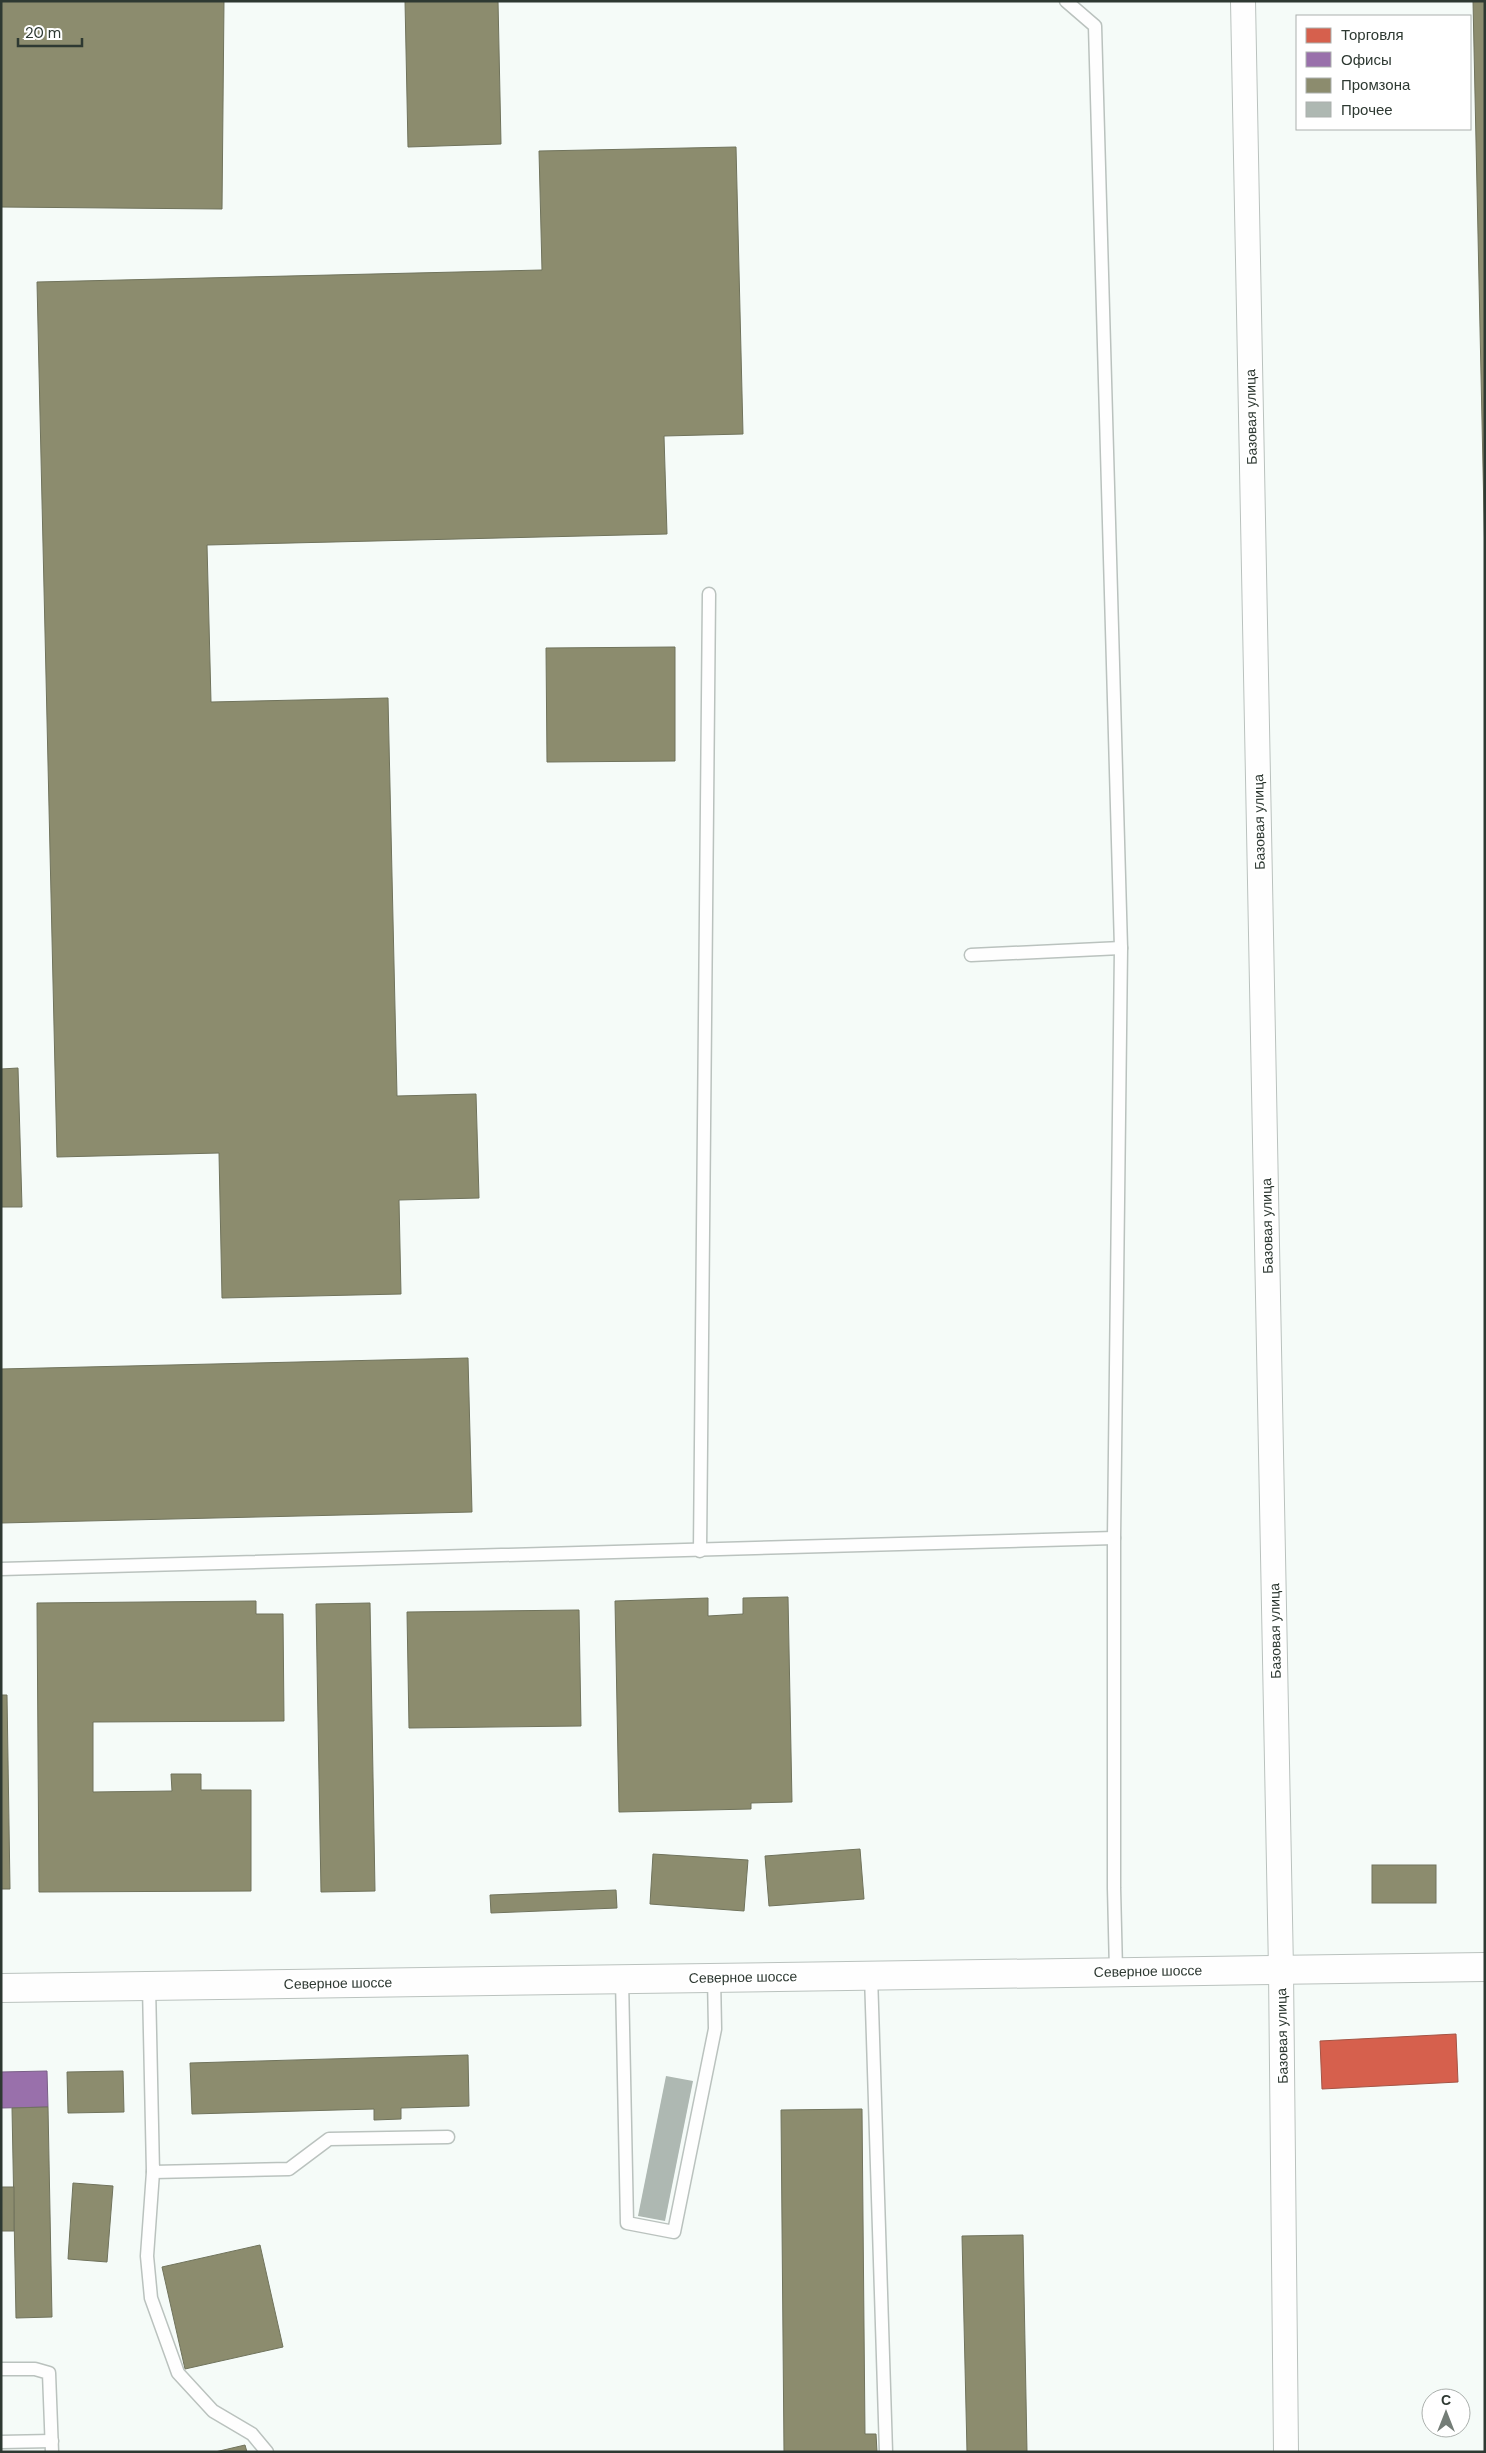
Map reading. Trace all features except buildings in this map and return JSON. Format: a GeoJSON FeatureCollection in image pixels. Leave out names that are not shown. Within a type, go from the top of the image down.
{"type":"FeatureCollection","features":[{"type":"Feature","properties":{"kind":"main road","name":"Северное шоссе"},"geometry":{"type":"LineString","coordinates":[[1,1988],[1485,1967]]}},
{"type":"Feature","properties":{"kind":"street","name":"Базовая улица"},"geometry":{"type":"LineString","coordinates":[[1244,1],[1281,1970],[1286,2452]]}},
{"type":"Feature","properties":{"kind":"lane"},"geometry":{"type":"LineString","coordinates":[[1066,1],[1094,26],[1121,948],[1114,1538],[1114,1888],[1116,1971]]}},
{"type":"Feature","properties":{"kind":"lane"},"geometry":{"type":"LineString","coordinates":[[700,1551],[709,594]]}},
{"type":"Feature","properties":{"kind":"lane"},"geometry":{"type":"LineString","coordinates":[[971,955],[1121,948]]}},
{"type":"Feature","properties":{"kind":"lane"},"geometry":{"type":"LineString","coordinates":[[1,1569],[1114,1538]]}},
{"type":"Feature","properties":{"kind":"lane"},"geometry":{"type":"LineString","coordinates":[[871,1975],[886,2452]]}},
{"type":"Feature","properties":{"kind":"lane"},"geometry":{"type":"LineString","coordinates":[[622,1979],[628,2223],[674,2232],[715,2028],[714,1977]]}},
{"type":"Feature","properties":{"kind":"lane"},"geometry":{"type":"LineString","coordinates":[[149,1986],[153,2172],[147,2256],[151,2298],[178,2373],[213,2411],[252,2434],[267,2452]]}},
{"type":"Feature","properties":{"kind":"lane"},"geometry":{"type":"LineString","coordinates":[[153,2172],[289,2169],[329,2139],[448,2137]]}},
{"type":"Feature","properties":{"kind":"lane"},"geometry":{"type":"LineString","coordinates":[[1,2369],[35,2369],[48,2373],[52,2446],[1,2442]]}}]}
